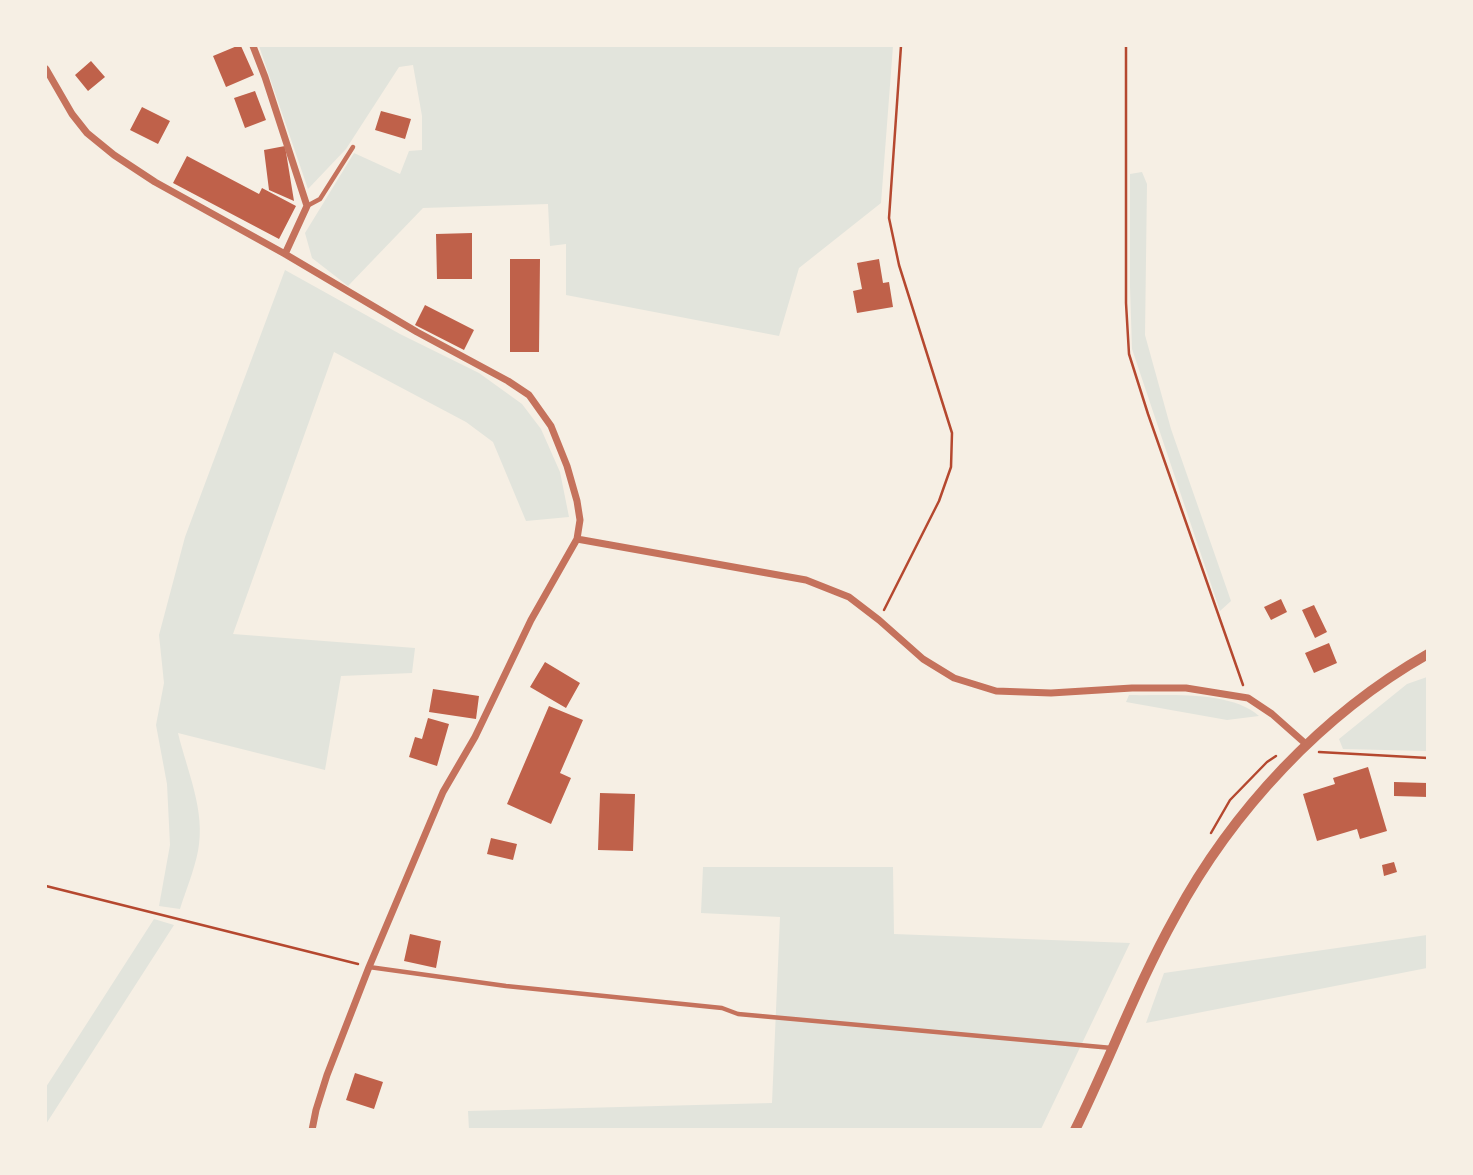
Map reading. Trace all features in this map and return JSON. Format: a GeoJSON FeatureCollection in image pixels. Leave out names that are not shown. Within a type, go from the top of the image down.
{"type":"FeatureCollection","features":[{"type":"Feature","properties":{"kind":"street"},"geometry":{"type":"LineString","coordinates":[[253,46],[307,206],[285,254]]}},
{"type":"Feature","properties":{"kind":"street"},"geometry":{"type":"LineString","coordinates":[[46,69],[72,114],[87,133],[114,155],[155,182],[508,381],[529,396],[551,426],[577,501],[580,520],[577,539],[531,620],[475,737],[443,792],[327,1075],[312,1129]]}},
{"type":"Feature","properties":{"kind":"street"},"geometry":{"type":"LineString","coordinates":[[577,539],[806,580],[849,597],[923,659],[954,678],[996,691],[1186,688],[1248,698],[1272,714],[1307,745]]}},
{"type":"Feature","properties":{"kind":"street"},"geometry":{"type":"LineString","coordinates":[[1075,1129],[1175,915],[1199,875],[1246,810],[1307,745],[1364,696],[1427,654]]}},
{"type":"Feature","properties":{"kind":"lane"},"geometry":{"type":"LineString","coordinates":[[307,206],[320,199],[353,147]]}},
{"type":"Feature","properties":{"kind":"lane"},"geometry":{"type":"LineString","coordinates":[[369,967],[506,986],[722,1008],[738,1014],[1113,1048]]}},
{"type":"Feature","properties":{"kind":"path"},"geometry":{"type":"LineString","coordinates":[[879,620],[939,501],[951,467],[952,433],[900,265],[889,218],[901,46]]}},
{"type":"Feature","properties":{"kind":"path"},"geometry":{"type":"LineString","coordinates":[[1126,46],[1126,303],[1129,354],[1248,698]]}},
{"type":"Feature","properties":{"kind":"path"},"geometry":{"type":"LineString","coordinates":[[1307,745],[1317,752],[1427,758]]}},
{"type":"Feature","properties":{"kind":"path"},"geometry":{"type":"LineString","coordinates":[[46,886],[369,967]]}},
{"type":"Feature","properties":{"kind":"shaded area"},"geometry":{"type":"Polygon","coordinates":[[[259,46],[893,46],[881,203],[799,268],[779,336],[566,295],[566,244],[550,246],[548,204],[423,208],[348,286],[312,258],[305,233],[354,153],[400,174],[409,151],[422,150],[422,116],[413,65],[399,67],[346,149],[308,189],[259,46]]]}},
{"type":"Feature","properties":{"kind":"shaded area"},"geometry":{"type":"Polygon","coordinates":[[[1142,172],[1147,184],[1145,335],[1171,429],[1231,601],[1220,611],[1132,349],[1130,174],[1142,172]]]}},
{"type":"Feature","properties":{"kind":"shaded area"},"geometry":{"type":"Polygon","coordinates":[[[285,270],[400,334],[479,373],[522,404],[541,429],[560,472],[569,517],[526,521],[493,442],[466,422],[334,352],[233,634],[415,648],[412,673],[341,676],[325,770],[178,733],[198,806],[200,836],[194,866],[180,909],[159,906],[170,845],[167,784],[156,725],[164,683],[159,635],[185,537],[285,270]]]}},
{"type":"Feature","properties":{"kind":"shaded area"},"geometry":{"type":"Polygon","coordinates":[[[1427,677],[1427,751],[1343,749],[1339,739],[1407,684],[1427,677]]]}},
{"type":"Feature","properties":{"kind":"shaded area"},"geometry":{"type":"Polygon","coordinates":[[[1129,695],[1215,698],[1247,708],[1259,716],[1227,720],[1126,702],[1129,695]]]}},
{"type":"Feature","properties":{"kind":"shaded area"},"geometry":{"type":"Polygon","coordinates":[[[703,867],[893,867],[894,934],[1130,943],[1041,1129],[469,1130],[468,1111],[772,1103],[780,917],[701,913],[703,867]]]}},
{"type":"Feature","properties":{"kind":"shaded area"},"geometry":{"type":"Polygon","coordinates":[[[154,919],[174,925],[46,1124],[46,1087],[154,919]]]}},
{"type":"Feature","properties":{"kind":"shaded area"},"geometry":{"type":"Polygon","coordinates":[[[1427,935],[1427,968],[1146,1023],[1164,973],[1427,935]]]}},
{"type":"Feature","properties":{"kind":"building"},"geometry":{"type":"Polygon","coordinates":[[[241,46],[254,75],[226,87],[213,56],[241,46]]]}},
{"type":"Feature","properties":{"kind":"building"},"geometry":{"type":"Polygon","coordinates":[[[91,61],[105,77],[88,91],[75,75],[91,61]]]}},
{"type":"Feature","properties":{"kind":"building"},"geometry":{"type":"Polygon","coordinates":[[[255,91],[266,120],[245,128],[234,98],[255,91]]]}},
{"type":"Feature","properties":{"kind":"building"},"geometry":{"type":"Polygon","coordinates":[[[142,107],[170,121],[158,144],[130,130],[142,107]]]}},
{"type":"Feature","properties":{"kind":"building"},"geometry":{"type":"Polygon","coordinates":[[[381,111],[411,119],[405,139],[375,130],[381,111]]]}},
{"type":"Feature","properties":{"kind":"building"},"geometry":{"type":"Polygon","coordinates":[[[285,146],[294,201],[269,190],[264,150],[285,146]]]}},
{"type":"Feature","properties":{"kind":"building"},"geometry":{"type":"Polygon","coordinates":[[[187,156],[259,194],[262,188],[296,206],[279,239],[173,183],[187,156]]]}},
{"type":"Feature","properties":{"kind":"building"},"geometry":{"type":"Polygon","coordinates":[[[472,233],[472,279],[437,279],[436,234],[472,233]]]}},
{"type":"Feature","properties":{"kind":"building"},"geometry":{"type":"Polygon","coordinates":[[[510,259],[540,259],[539,352],[510,352],[510,259]]]}},
{"type":"Feature","properties":{"kind":"building"},"geometry":{"type":"Polygon","coordinates":[[[879,259],[883,283],[889,282],[893,307],[857,313],[853,291],[862,289],[857,263],[879,259]]]}},
{"type":"Feature","properties":{"kind":"building"},"geometry":{"type":"Polygon","coordinates":[[[425,305],[474,330],[464,350],[415,325],[425,305]]]}},
{"type":"Feature","properties":{"kind":"building"},"geometry":{"type":"Polygon","coordinates":[[[1281,599],[1287,612],[1271,620],[1264,607],[1281,599]]]}},
{"type":"Feature","properties":{"kind":"building"},"geometry":{"type":"Polygon","coordinates":[[[1314,605],[1327,632],[1315,638],[1302,610],[1314,605]]]}},
{"type":"Feature","properties":{"kind":"building"},"geometry":{"type":"Polygon","coordinates":[[[1329,643],[1337,663],[1314,673],[1305,653],[1329,643]]]}},
{"type":"Feature","properties":{"kind":"building"},"geometry":{"type":"Polygon","coordinates":[[[545,662],[580,683],[566,708],[530,687],[545,662]]]}},
{"type":"Feature","properties":{"kind":"building"},"geometry":{"type":"Polygon","coordinates":[[[433,689],[479,696],[476,719],[429,712],[433,689]]]}},
{"type":"Feature","properties":{"kind":"building"},"geometry":{"type":"Polygon","coordinates":[[[549,706],[583,720],[560,773],[571,778],[551,824],[507,804],[549,706]]]}},
{"type":"Feature","properties":{"kind":"building"},"geometry":{"type":"Polygon","coordinates":[[[428,718],[449,724],[437,766],[409,757],[415,737],[422,739],[428,718]]]}},
{"type":"Feature","properties":{"kind":"building"},"geometry":{"type":"Polygon","coordinates":[[[1368,767],[1387,831],[1360,839],[1357,829],[1317,841],[1303,794],[1335,784],[1333,778],[1368,767]]]}},
{"type":"Feature","properties":{"kind":"building"},"geometry":{"type":"Polygon","coordinates":[[[1394,782],[1428,783],[1428,797],[1394,796],[1394,782]]]}},
{"type":"Feature","properties":{"kind":"building"},"geometry":{"type":"Polygon","coordinates":[[[600,793],[635,794],[633,851],[598,850],[600,793]]]}},
{"type":"Feature","properties":{"kind":"building"},"geometry":{"type":"Polygon","coordinates":[[[491,838],[517,844],[513,860],[487,854],[491,838]]]}},
{"type":"Feature","properties":{"kind":"building"},"geometry":{"type":"Polygon","coordinates":[[[1394,862],[1397,872],[1384,876],[1382,865],[1394,862]]]}},
{"type":"Feature","properties":{"kind":"building"},"geometry":{"type":"Polygon","coordinates":[[[410,934],[441,941],[436,968],[404,961],[410,934]]]}},
{"type":"Feature","properties":{"kind":"building"},"geometry":{"type":"Polygon","coordinates":[[[355,1073],[383,1082],[374,1109],[346,1100],[355,1073]]]}}]}
